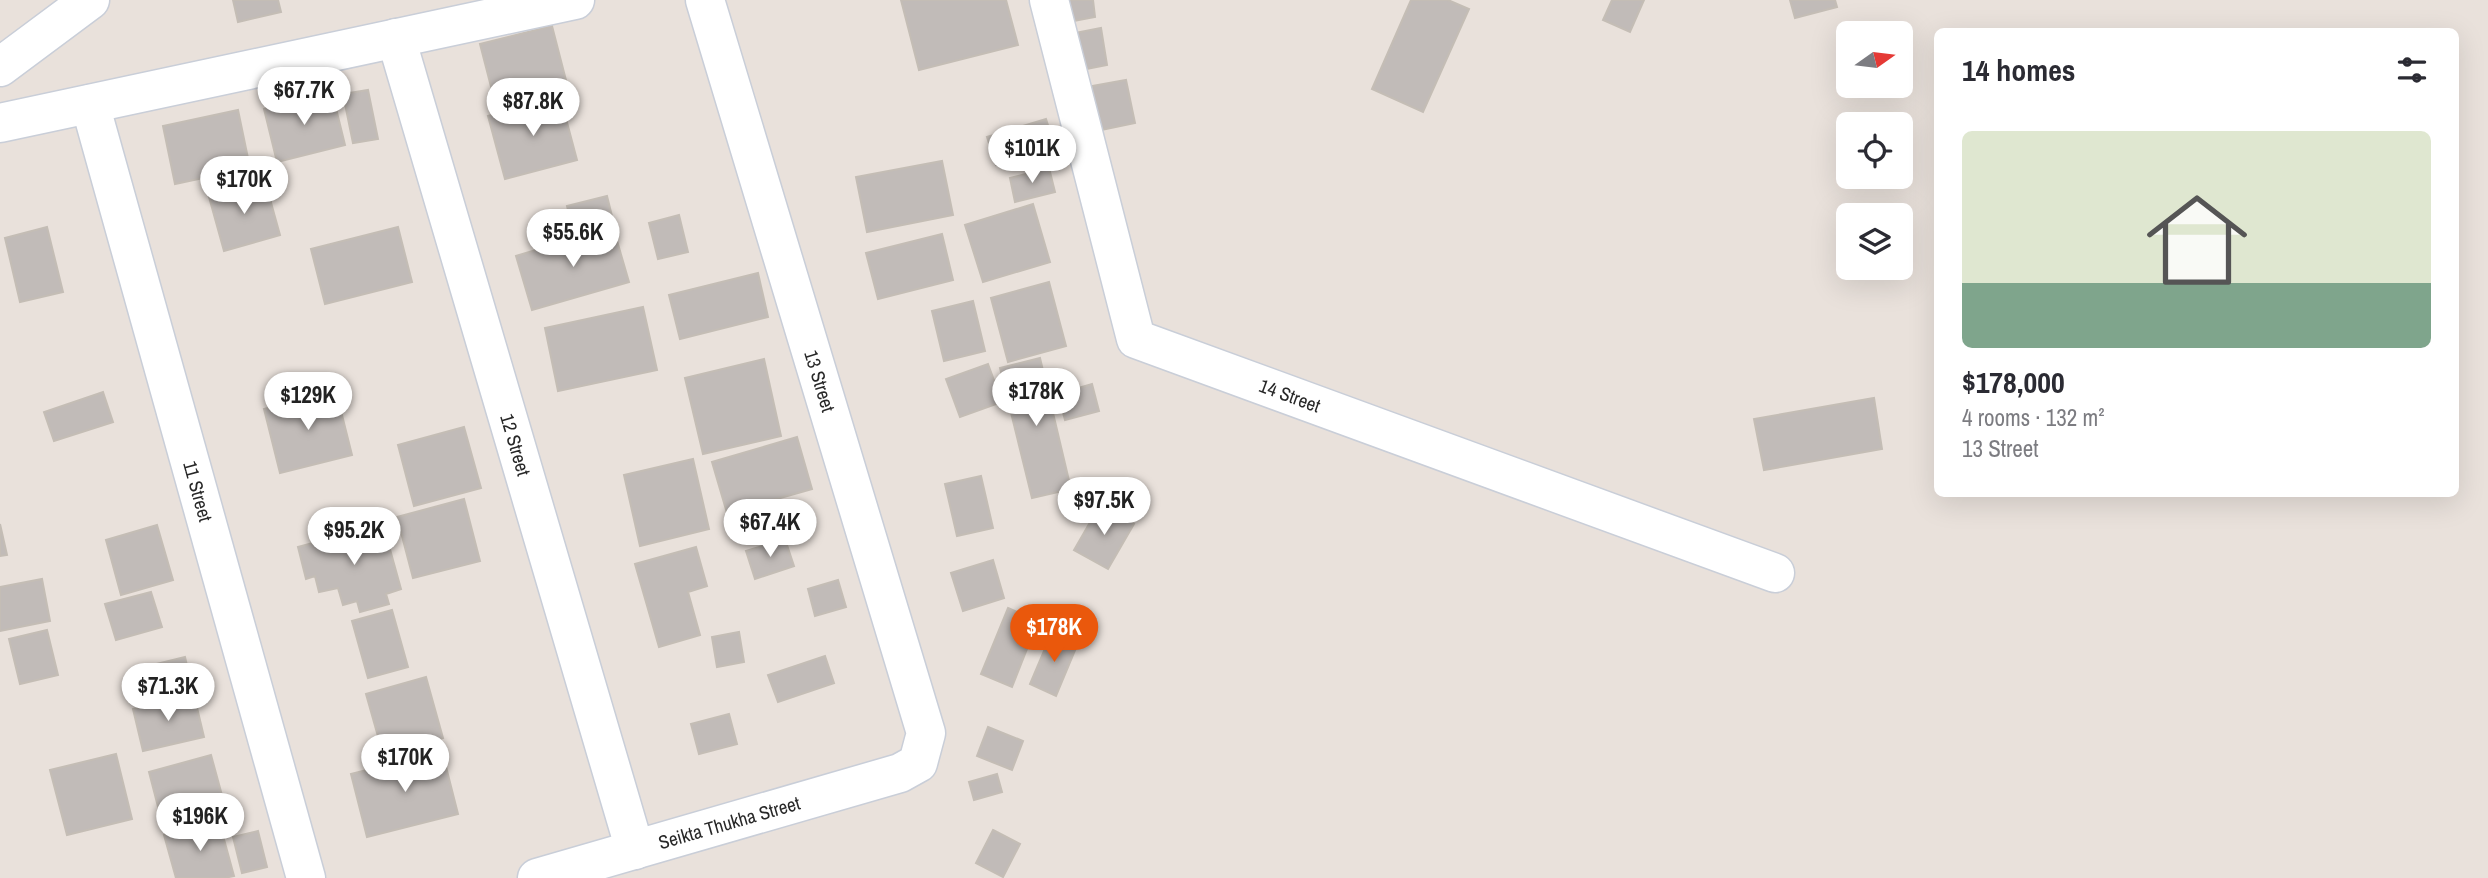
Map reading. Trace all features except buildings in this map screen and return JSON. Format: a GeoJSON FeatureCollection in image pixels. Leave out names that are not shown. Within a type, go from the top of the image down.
{"type":"FeatureCollection","features":[{"type":"Feature","properties":{"kind":"street"},"geometry":{"type":"LineString","coordinates":[[0,67],[90,0]]}},
{"type":"Feature","properties":{"kind":"street"},"geometry":{"type":"LineString","coordinates":[[0,123],[575,0]]}},
{"type":"Feature","properties":{"kind":"street","name":"13 Street"},"geometry":{"type":"LineString","coordinates":[[705,0],[926,733],[918,763]]}},
{"type":"Feature","properties":{"kind":"street","name":"14 Street"},"geometry":{"type":"LineString","coordinates":[[1049,0],[1136,340],[1775,573]]}},
{"type":"Feature","properties":{"kind":"street","name":"12 Street"},"geometry":{"type":"LineString","coordinates":[[396,38],[635,850]]}},
{"type":"Feature","properties":{"kind":"street","name":"11 Street"},"geometry":{"type":"LineString","coordinates":[[90,104],[306,878]]}},
{"type":"Feature","properties":{"kind":"street","name":"Seikta Thukha Street"},"geometry":{"type":"LineString","coordinates":[[537,878],[900,773],[918,763]]}}]}
